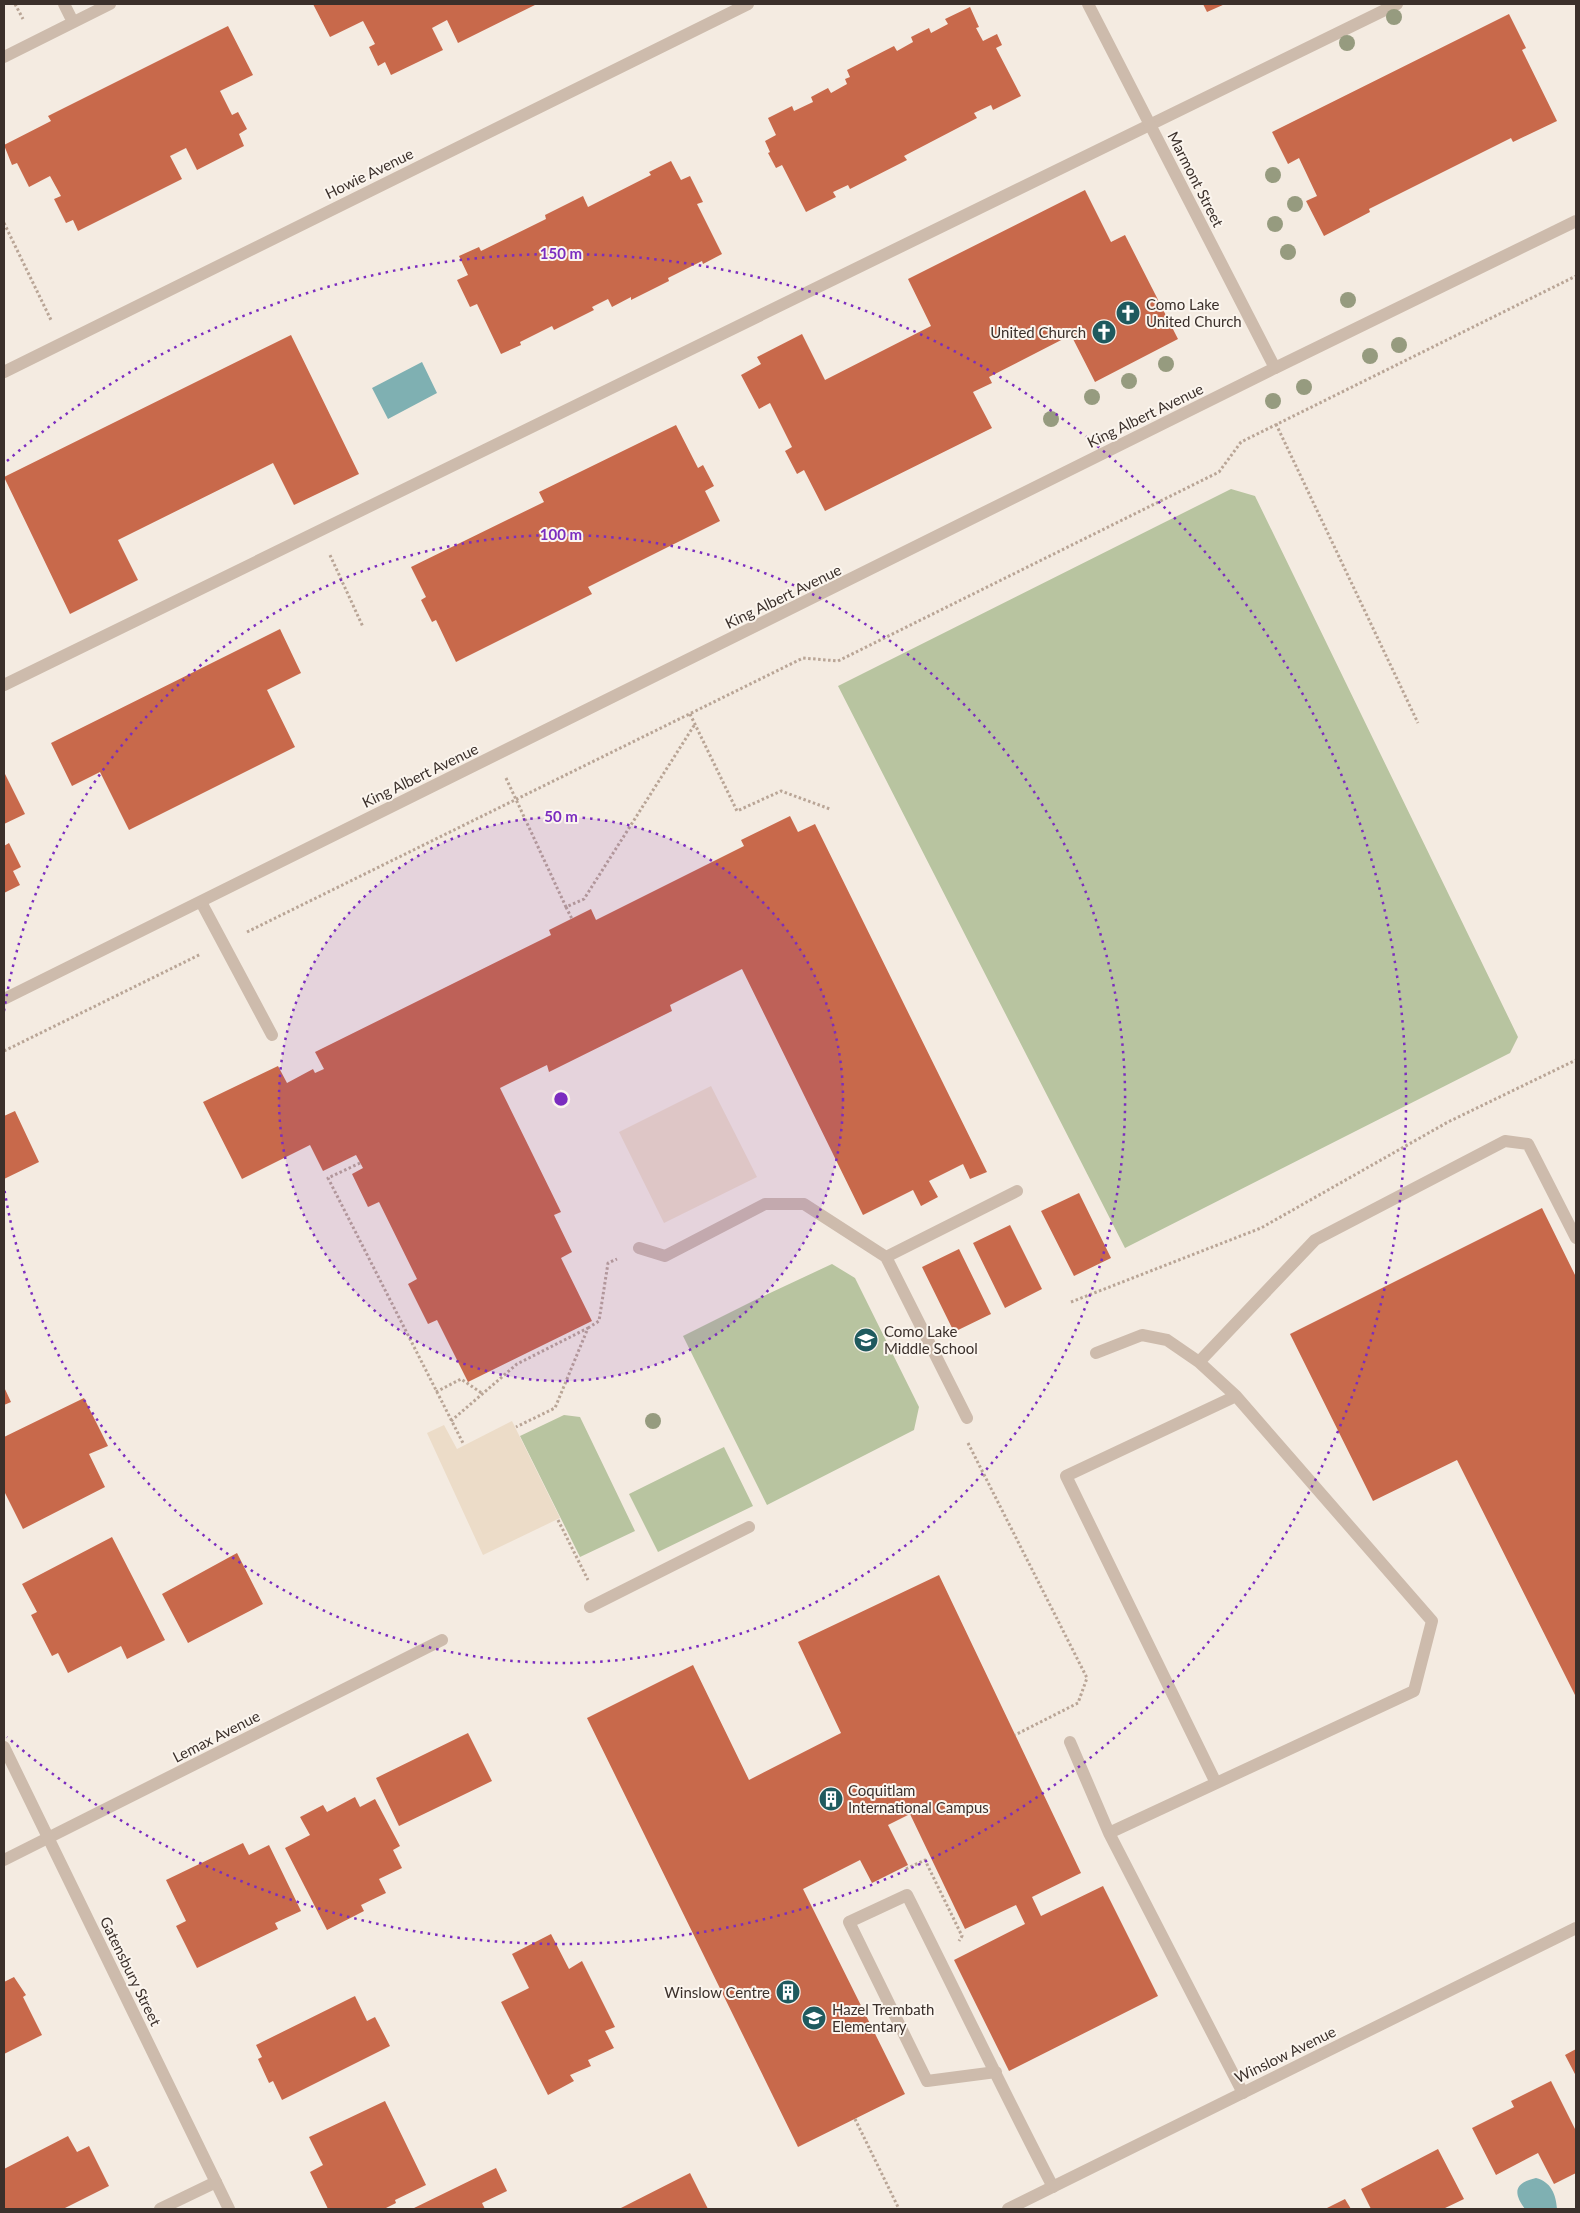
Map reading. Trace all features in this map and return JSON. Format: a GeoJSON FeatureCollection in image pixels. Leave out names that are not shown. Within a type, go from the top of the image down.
{"type":"FeatureCollection","features":[{"type":"Feature","properties":{"kind":"street"},"geometry":{"type":"LineString","coordinates":[[64,4],[73,22]]}},
{"type":"Feature","properties":{"kind":"street"},"geometry":{"type":"LineString","coordinates":[[4,57],[110,4]]}},
{"type":"Feature","properties":{"kind":"street","name":"Howie Avenue"},"geometry":{"type":"LineString","coordinates":[[4,372],[748,4]]}},
{"type":"Feature","properties":{"kind":"street","name":"Marmont Street"},"geometry":{"type":"LineString","coordinates":[[1088,4],[1275,368]]}},
{"type":"Feature","properties":{"kind":"street"},"geometry":{"type":"LineString","coordinates":[[4,685],[1398,4]]}},
{"type":"Feature","properties":{"kind":"street","name":"King Albert Avenue"},"geometry":{"type":"LineString","coordinates":[[4,999],[1275,368],[1576,221]]}},
{"type":"Feature","properties":{"kind":"street"},"geometry":{"type":"LineString","coordinates":[[201,902],[272,1035]]}},
{"type":"Feature","properties":{"kind":"street"},"geometry":{"type":"LineString","coordinates":[[1199,1362],[1315,1240],[1505,1141],[1528,1144],[1576,1238]]}},
{"type":"Feature","properties":{"kind":"street"},"geometry":{"type":"LineString","coordinates":[[886,1257],[1017,1191]]}},
{"type":"Feature","properties":{"kind":"street"},"geometry":{"type":"LineString","coordinates":[[639,1248],[666,1256],[765,1204],[804,1204],[886,1257],[967,1418]]}},
{"type":"Feature","properties":{"kind":"street"},"geometry":{"type":"LineString","coordinates":[[1096,1353],[1142,1335],[1167,1340],[1199,1362],[1236,1396],[1432,1621],[1414,1691],[1108,1833]]}},
{"type":"Feature","properties":{"kind":"street"},"geometry":{"type":"LineString","coordinates":[[1216,1783],[1066,1476],[1236,1396]]}},
{"type":"Feature","properties":{"kind":"street"},"geometry":{"type":"LineString","coordinates":[[590,1607],[750,1528]]}},
{"type":"Feature","properties":{"kind":"street","name":"Lemax Avenue"},"geometry":{"type":"LineString","coordinates":[[4,1860],[442,1640]]}},
{"type":"Feature","properties":{"kind":"street"},"geometry":{"type":"LineString","coordinates":[[1070,1742],[1108,1833],[1243,2093]]}},
{"type":"Feature","properties":{"kind":"street","name":"Gatensbury Street"},"geometry":{"type":"LineString","coordinates":[[4,1747],[229,2209]]}},
{"type":"Feature","properties":{"kind":"street"},"geometry":{"type":"LineString","coordinates":[[996,2072],[927,2082],[849,1922],[907,1895],[996,2072],[1053,2187]]}},
{"type":"Feature","properties":{"kind":"street","name":"Winslow Avenue"},"geometry":{"type":"LineString","coordinates":[[1008,2209],[1576,1928]]}},
{"type":"Feature","properties":{"kind":"street"},"geometry":{"type":"LineString","coordinates":[[160,2209],[216,2182]]}},
{"type":"Feature","properties":{"kind":"path"},"geometry":{"type":"LineString","coordinates":[[4,223],[62,343]]}},
{"type":"Feature","properties":{"kind":"path"},"geometry":{"type":"LineString","coordinates":[[4,1051],[803,658],[838,661],[883,639],[1219,472],[1241,442],[1576,276]]}},
{"type":"Feature","properties":{"kind":"path"},"geometry":{"type":"LineString","coordinates":[[1276,424],[1418,723]]}},
{"type":"Feature","properties":{"kind":"path"},"geometry":{"type":"LineString","coordinates":[[319,531],[363,627]]}},
{"type":"Feature","properties":{"kind":"path"},"geometry":{"type":"LineString","coordinates":[[690,714],[737,811],[780,791],[830,809]]}},
{"type":"Feature","properties":{"kind":"path"},"geometry":{"type":"LineString","coordinates":[[566,907],[584,899],[695,724]]}},
{"type":"Feature","properties":{"kind":"path"},"geometry":{"type":"LineString","coordinates":[[504,774],[572,919]]}},
{"type":"Feature","properties":{"kind":"path"},"geometry":{"type":"LineString","coordinates":[[1071,1302],[1261,1228],[1448,1122],[1576,1060]]}},
{"type":"Feature","properties":{"kind":"path"},"geometry":{"type":"LineString","coordinates":[[360,1163],[328,1178],[464,1445]]}},
{"type":"Feature","properties":{"kind":"path"},"geometry":{"type":"LineString","coordinates":[[451,1421],[517,1364],[599,1322],[608,1263],[639,1248]]}},
{"type":"Feature","properties":{"kind":"path"},"geometry":{"type":"LineString","coordinates":[[516,1427],[555,1408],[588,1328]]}},
{"type":"Feature","properties":{"kind":"path"},"geometry":{"type":"LineString","coordinates":[[436,1392],[462,1379],[483,1394]]}},
{"type":"Feature","properties":{"kind":"path"},"geometry":{"type":"LineString","coordinates":[[966,1440],[1087,1678],[1078,1703],[1015,1735]]}},
{"type":"Feature","properties":{"kind":"path"},"geometry":{"type":"LineString","coordinates":[[558,1520],[579,1557],[583,1570]]}},
{"type":"Feature","properties":{"kind":"path"},"geometry":{"type":"LineString","coordinates":[[855,2119],[899,2209]]}},
{"type":"Feature","properties":{"kind":"green space"},"geometry":{"type":"Polygon","coordinates":[[[1231,489],[1255,496],[1518,1037],[1510,1053],[1125,1248],[838,686],[1231,489]]]}},
{"type":"Feature","properties":{"kind":"green space"},"geometry":{"type":"Polygon","coordinates":[[[832,1264],[855,1278],[919,1407],[914,1430],[767,1505],[683,1336],[832,1264]]]}},
{"type":"Feature","properties":{"kind":"green space"},"geometry":{"type":"Polygon","coordinates":[[[564,1415],[580,1417],[635,1531],[580,1557],[520,1436],[564,1415]]]}},
{"type":"Feature","properties":{"kind":"green space"},"geometry":{"type":"Polygon","coordinates":[[[724,1447],[753,1506],[658,1552],[629,1494],[724,1447]]]}},
{"type":"Feature","properties":{"kind":"shaded area"},"geometry":{"type":"Polygon","coordinates":[[[711,1086],[757,1177],[664,1223],[619,1132],[711,1086]]]}},
{"type":"Feature","properties":{"kind":"shaded area"},"geometry":{"type":"Polygon","coordinates":[[[512,1421],[560,1518],[483,1555],[427,1433],[444,1425],[457,1449],[512,1421]]]}},
{"type":"Feature","properties":{"kind":"water"},"geometry":{"type":"Polygon","coordinates":[[[422,362],[437,393],[388,419],[372,388],[422,362]]]}},
{"type":"Feature","properties":{"kind":"water"},"geometry":{"type":"Polygon","coordinates":[[[1536,2178],[1545,2182],[1552,2189],[1557,2209],[1525,2209],[1517,2193],[1518,2189],[1523,2183],[1536,2178]]]}},
{"type":"Feature","properties":{"kind":"building"},"geometry":{"type":"Polygon","coordinates":[[[313,4],[537,4],[458,43],[447,20],[432,28],[443,50],[391,75],[385,62],[378,66],[369,47],[375,44],[363,21],[330,37],[313,4]]]}},
{"type":"Feature","properties":{"kind":"building"},"geometry":{"type":"Polygon","coordinates":[[[1203,4],[1225,4],[1207,12],[1203,4]]]}},
{"type":"Feature","properties":{"kind":"building"},"geometry":{"type":"Polygon","coordinates":[[[970,7],[979,27],[976,28],[983,41],[997,34],[1002,45],[996,48],[1021,96],[993,110],[991,105],[974,113],[977,118],[904,156],[907,160],[850,189],[848,185],[833,192],[836,197],[806,212],[782,165],[776,168],[768,153],[770,152],[765,141],[776,135],[768,118],[792,106],[794,111],[813,102],[811,97],[828,88],[831,93],[847,84],[845,79],[850,77],[847,70],[894,46],[897,51],[913,42],[911,37],[929,28],[931,33],[948,24],[945,19],[970,7]]]}},
{"type":"Feature","properties":{"kind":"building"},"geometry":{"type":"Polygon","coordinates":[[[1509,14],[1526,48],[1522,50],[1557,121],[1513,142],[1511,138],[1369,209],[1370,212],[1324,236],[1306,201],[1317,196],[1299,158],[1288,164],[1272,132],[1509,14]]]}},
{"type":"Feature","properties":{"kind":"building"},"geometry":{"type":"Polygon","coordinates":[[[228,26],[253,75],[220,91],[232,115],[238,112],[247,129],[239,134],[244,146],[197,170],[186,148],[170,156],[182,179],[78,231],[73,220],[66,223],[54,199],[61,196],[50,176],[29,187],[17,163],[12,165],[4,145],[51,121],[48,116],[228,26]]]}},
{"type":"Feature","properties":{"kind":"building"},"geometry":{"type":"Polygon","coordinates":[[[671,161],[681,180],[690,176],[703,202],[697,204],[722,254],[703,264],[702,261],[668,278],[669,281],[631,300],[631,297],[612,307],[608,299],[592,307],[594,310],[554,330],[552,326],[520,342],[521,345],[501,354],[477,304],[470,307],[457,280],[468,275],[459,256],[479,247],[481,251],[546,219],[545,215],[583,196],[588,207],[651,175],[649,172],[671,161]]]}},
{"type":"Feature","properties":{"kind":"building"},"geometry":{"type":"Polygon","coordinates":[[[1085,190],[1111,242],[1125,235],[1178,339],[1095,382],[1071,335],[989,377],[992,383],[973,392],[992,428],[825,511],[804,470],[797,474],[785,451],[792,447],[770,403],[759,409],[741,375],[761,364],[757,357],[802,334],[825,380],[931,326],[908,279],[1085,190]]]}},
{"type":"Feature","properties":{"kind":"building"},"geometry":{"type":"Polygon","coordinates":[[[291,335],[359,474],[294,505],[273,463],[118,540],[138,580],[70,614],[4,477],[291,335]]]}},
{"type":"Feature","properties":{"kind":"building"},"geometry":{"type":"Polygon","coordinates":[[[676,425],[698,468],[703,465],[714,486],[705,491],[720,521],[588,587],[592,594],[456,662],[436,620],[432,622],[421,600],[426,597],[411,567],[544,502],[539,492],[676,425]]]}},
{"type":"Feature","properties":{"kind":"building"},"geometry":{"type":"Polygon","coordinates":[[[280,629],[301,673],[267,690],[295,747],[129,830],[100,772],[72,786],[51,743],[280,629]]]}},
{"type":"Feature","properties":{"kind":"building"},"geometry":{"type":"Polygon","coordinates":[[[4,772],[25,814],[4,824],[4,772]]]}},
{"type":"Feature","properties":{"kind":"building"},"geometry":{"type":"Polygon","coordinates":[[[790,816],[798,832],[815,824],[987,1172],[970,1179],[963,1164],[929,1181],[938,1197],[921,1206],[913,1190],[863,1215],[742,969],[670,1005],[672,1011],[549,1072],[547,1065],[500,1088],[561,1212],[554,1215],[572,1252],[561,1258],[592,1321],[468,1382],[437,1320],[428,1324],[408,1284],[417,1279],[379,1202],[368,1207],[352,1174],[363,1168],[356,1155],[323,1171],[310,1145],[242,1179],[203,1102],[278,1066],[287,1083],[313,1069],[315,1073],[324,1069],[315,1052],[551,935],[549,930],[591,909],[596,920],[744,846],[741,840],[790,816]]]}},
{"type":"Feature","properties":{"kind":"building"},"geometry":{"type":"Polygon","coordinates":[[[9,843],[21,867],[13,871],[20,885],[4,893],[4,846],[9,843]]]}},
{"type":"Feature","properties":{"kind":"building"},"geometry":{"type":"Polygon","coordinates":[[[15,1111],[39,1162],[4,1179],[4,1116],[15,1111]]]}},
{"type":"Feature","properties":{"kind":"building"},"geometry":{"type":"Polygon","coordinates":[[[1079,1193],[1111,1258],[1074,1276],[1041,1211],[1079,1193]]]}},
{"type":"Feature","properties":{"kind":"building"},"geometry":{"type":"Polygon","coordinates":[[[1542,1208],[1576,1277],[1576,1697],[1457,1460],[1373,1501],[1290,1334],[1542,1208]]]}},
{"type":"Feature","properties":{"kind":"building"},"geometry":{"type":"Polygon","coordinates":[[[1010,1225],[1042,1289],[1005,1308],[973,1243],[1010,1225]]]}},
{"type":"Feature","properties":{"kind":"building"},"geometry":{"type":"Polygon","coordinates":[[[959,1249],[991,1314],[954,1332],[922,1267],[959,1249]]]}},
{"type":"Feature","properties":{"kind":"building"},"geometry":{"type":"Polygon","coordinates":[[[4,1387],[11,1402],[4,1405],[4,1387]]]}},
{"type":"Feature","properties":{"kind":"building"},"geometry":{"type":"Polygon","coordinates":[[[84,1398],[108,1446],[89,1454],[105,1487],[23,1529],[4,1491],[4,1437],[84,1398]]]}},
{"type":"Feature","properties":{"kind":"building"},"geometry":{"type":"Polygon","coordinates":[[[112,1537],[165,1640],[127,1659],[121,1646],[68,1673],[58,1653],[52,1656],[31,1615],[37,1612],[22,1584],[112,1537]]]}},
{"type":"Feature","properties":{"kind":"building"},"geometry":{"type":"Polygon","coordinates":[[[237,1553],[263,1604],[188,1643],[162,1594],[237,1553]]]}},
{"type":"Feature","properties":{"kind":"building"},"geometry":{"type":"Polygon","coordinates":[[[939,1575],[1081,1873],[1032,1897],[1041,1916],[1103,1886],[1158,1996],[1009,2071],[954,1960],[1025,1924],[1016,1905],[965,1929],[910,1814],[888,1825],[908,1865],[872,1883],[860,1860],[803,1889],[905,2094],[798,2147],[587,1718],[693,1665],[749,1780],[841,1733],[798,1642],[939,1575]]]}},
{"type":"Feature","properties":{"kind":"building"},"geometry":{"type":"Polygon","coordinates":[[[468,1733],[492,1781],[399,1826],[376,1778],[468,1733]]]}},
{"type":"Feature","properties":{"kind":"building"},"geometry":{"type":"Polygon","coordinates":[[[355,1797],[360,1807],[375,1799],[400,1846],[393,1850],[402,1868],[379,1879],[386,1893],[361,1905],[364,1911],[327,1930],[285,1848],[310,1835],[300,1817],[323,1805],[327,1812],[355,1797]]]}},
{"type":"Feature","properties":{"kind":"building"},"geometry":{"type":"Polygon","coordinates":[[[243,1843],[249,1855],[269,1845],[301,1911],[275,1923],[278,1929],[197,1968],[176,1926],[186,1921],[166,1880],[243,1843]]]}},
{"type":"Feature","properties":{"kind":"building"},"geometry":{"type":"Polygon","coordinates":[[[551,1934],[569,1969],[582,1961],[615,2027],[605,2031],[614,2048],[588,2060],[591,2066],[570,2075],[574,2081],[548,2095],[501,2002],[529,1988],[512,1954],[551,1934]]]}},
{"type":"Feature","properties":{"kind":"building"},"geometry":{"type":"Polygon","coordinates":[[[14,1977],[26,1995],[23,1997],[42,2035],[4,2054],[4,1982],[14,1977]]]}},
{"type":"Feature","properties":{"kind":"building"},"geometry":{"type":"Polygon","coordinates":[[[355,1996],[367,2021],[375,2017],[390,2046],[282,2100],[273,2081],[269,2083],[258,2059],[262,2057],[256,2045],[355,1996]]]}},
{"type":"Feature","properties":{"kind":"building"},"geometry":{"type":"Polygon","coordinates":[[[1576,2049],[1576,2076],[1565,2055],[1576,2049]]]}},
{"type":"Feature","properties":{"kind":"building"},"geometry":{"type":"Polygon","coordinates":[[[1551,2081],[1576,2131],[1576,2173],[1554,2184],[1538,2153],[1496,2175],[1472,2128],[1514,2107],[1511,2101],[1551,2081]]]}},
{"type":"Feature","properties":{"kind":"building"},"geometry":{"type":"Polygon","coordinates":[[[385,2101],[426,2185],[395,2200],[396,2203],[384,2209],[328,2209],[310,2172],[323,2165],[309,2137],[385,2101]]]}},
{"type":"Feature","properties":{"kind":"building"},"geometry":{"type":"Polygon","coordinates":[[[68,2136],[77,2152],[89,2146],[109,2186],[63,2209],[4,2209],[4,2169],[68,2136]]]}},
{"type":"Feature","properties":{"kind":"building"},"geometry":{"type":"Polygon","coordinates":[[[1438,2149],[1464,2199],[1443,2209],[1371,2209],[1361,2189],[1438,2149]]]}},
{"type":"Feature","properties":{"kind":"building"},"geometry":{"type":"Polygon","coordinates":[[[496,2168],[507,2191],[482,2203],[485,2209],[412,2209],[496,2168]]]}},
{"type":"Feature","properties":{"kind":"building"},"geometry":{"type":"Polygon","coordinates":[[[690,2173],[708,2209],[619,2209],[690,2173]]]}},
{"type":"Feature","properties":{"kind":"building"},"geometry":{"type":"Polygon","coordinates":[[[1345,2199],[1351,2209],[1325,2209],[1345,2199]]]}},
{"type":"Feature","properties":{"kind":"place","name":"Como Lake United Church"},"geometry":{"type":"Point","coordinates":[1128,313]}},
{"type":"Feature","properties":{"kind":"place","name":"United Church"},"geometry":{"type":"Point","coordinates":[1104,332]}},
{"type":"Feature","properties":{"kind":"place","name":"Como Lake Middle School"},"geometry":{"type":"Point","coordinates":[866,1340]}},
{"type":"Feature","properties":{"kind":"place","name":"Coquitlam International Campus"},"geometry":{"type":"Point","coordinates":[831,1799]}},
{"type":"Feature","properties":{"kind":"place","name":"Winslow Centre"},"geometry":{"type":"Point","coordinates":[788,1992]}},
{"type":"Feature","properties":{"kind":"place","name":"Hazel Trembath Elementary"},"geometry":{"type":"Point","coordinates":[814,2018]}}]}
